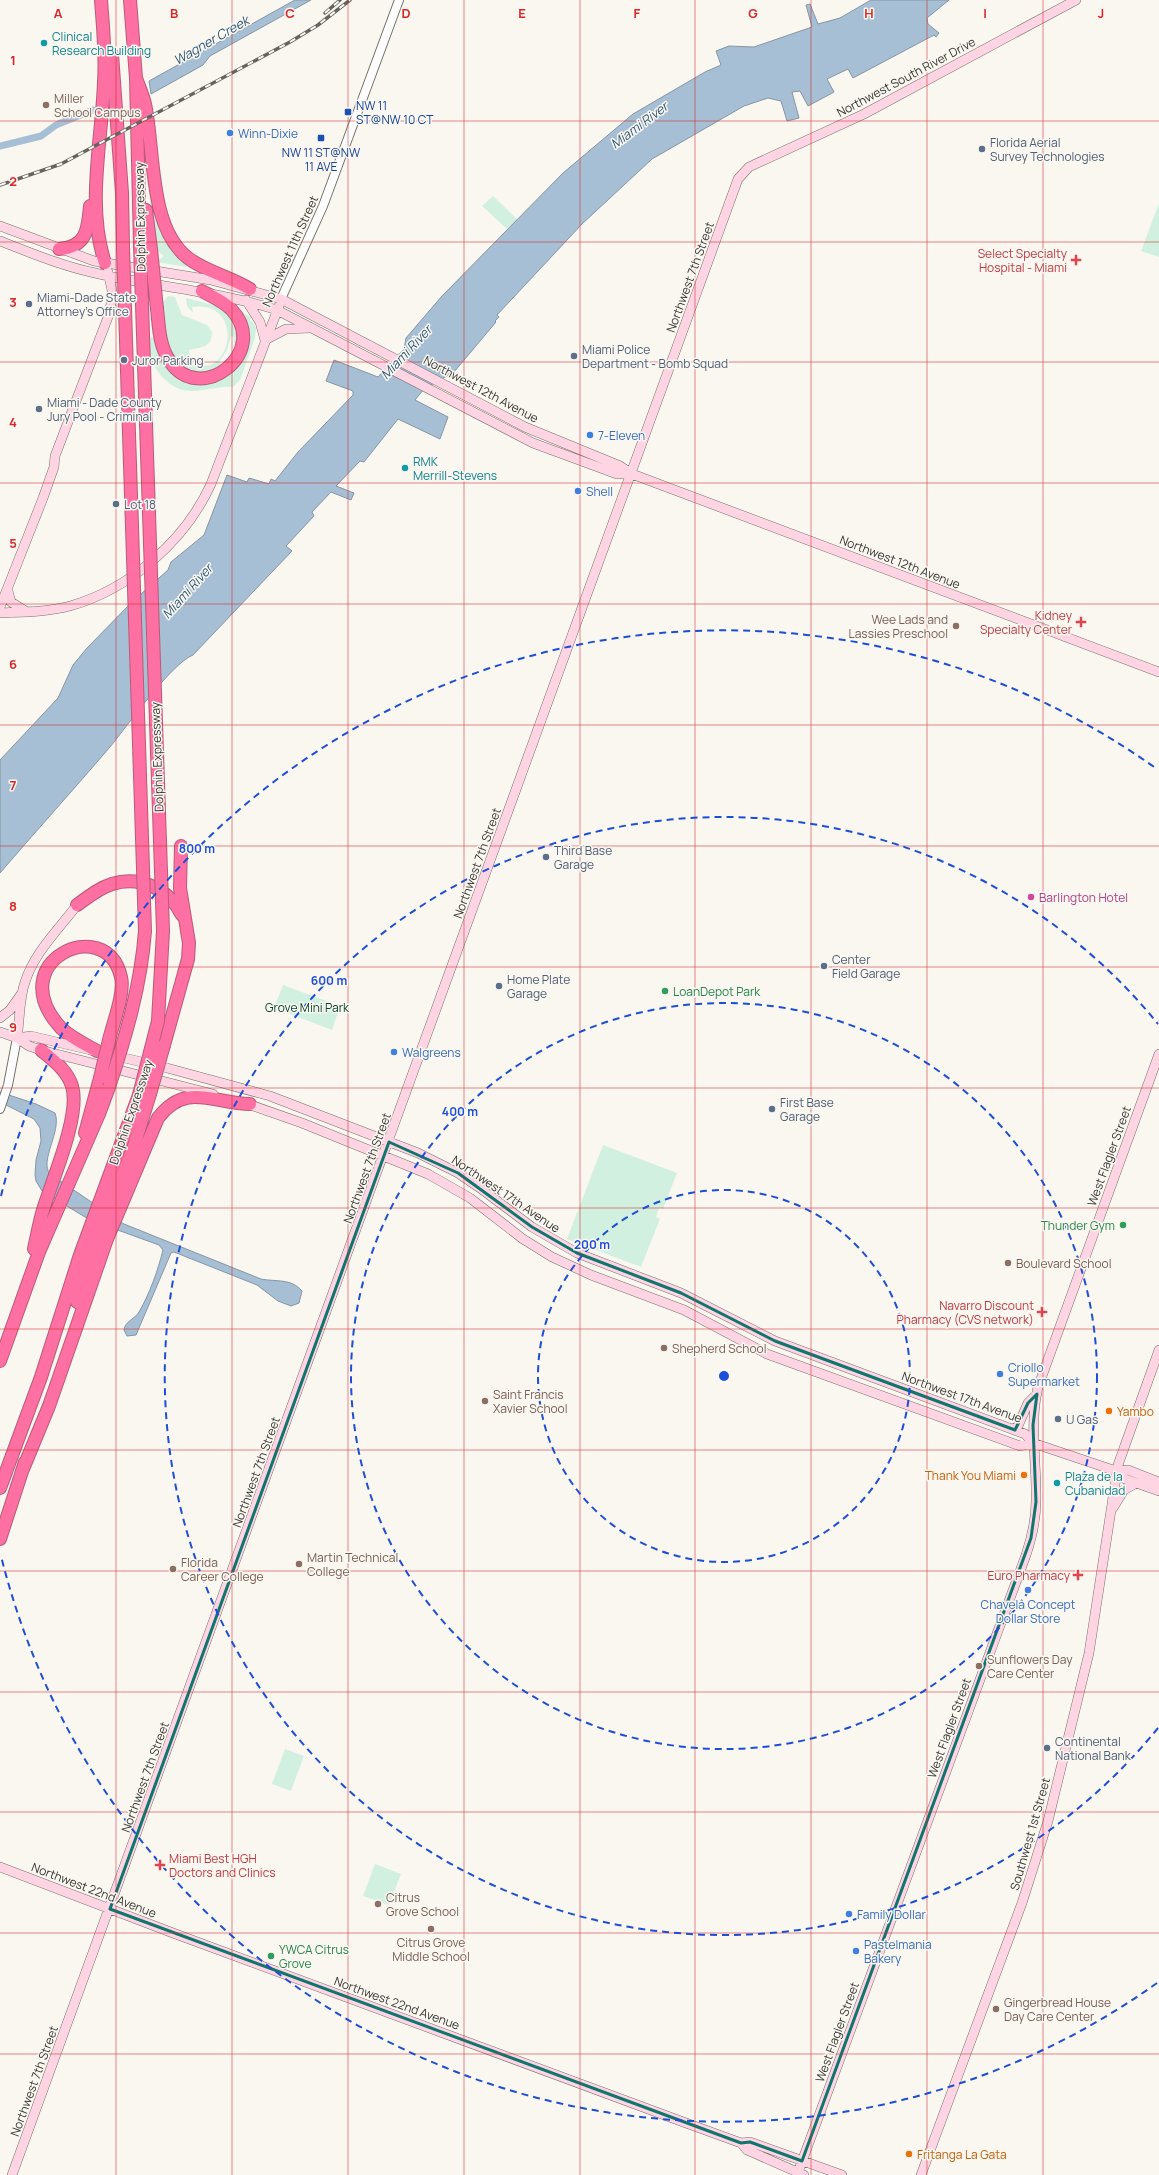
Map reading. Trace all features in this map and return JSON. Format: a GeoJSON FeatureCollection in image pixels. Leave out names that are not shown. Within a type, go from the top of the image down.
{"type":"FeatureCollection","features":[{"type":"Feature","properties":{"kind":"highway"},"geometry":{"type":"LineString","coordinates":[[102,0],[104,82],[97,170],[96,218],[105,263]]}},
{"type":"Feature","properties":{"kind":"highway","name":"Dolphin Expressway"},"geometry":{"type":"LineString","coordinates":[[0,1361],[25,1289],[109,1087],[132,1013],[143,960],[145,931],[123,247],[115,94],[110,38],[102,0]]}},
{"type":"Feature","properties":{"kind":"highway","name":"Dolphin Expressway"},"geometry":{"type":"LineString","coordinates":[[130,0],[146,247],[163,931],[158,1021],[145,1094]]}},
{"type":"Feature","properties":{"kind":"highway"},"geometry":{"type":"LineString","coordinates":[[136,78],[145,103],[160,210],[167,232],[178,248],[195,262],[234,279],[248,295]]}},
{"type":"Feature","properties":{"kind":"highway"},"geometry":{"type":"LineString","coordinates":[[59,249],[73,246],[82,239],[86,232],[91,192],[97,170]]}},
{"type":"Feature","properties":{"kind":"highway"},"geometry":{"type":"LineString","coordinates":[[146,247],[163,348],[175,368],[186,374],[200,378],[218,374],[232,365],[238,358],[242,342],[242,332],[238,320],[230,308],[202,292]]}},
{"type":"Feature","properties":{"kind":"highway"},"geometry":{"type":"LineString","coordinates":[[0,1539],[103,1236],[110,1204],[134,1146],[145,1094],[164,1045],[186,973],[189,943],[180,888],[181,846]]}},
{"type":"Feature","properties":{"kind":"highway"},"geometry":{"type":"LineString","coordinates":[[77,905],[105,887],[131,881],[147,884],[162,891],[173,900],[187,925]]}},
{"type":"Feature","properties":{"kind":"highway"},"geometry":{"type":"LineString","coordinates":[[78,1162],[121,992],[121,977],[118,969],[110,958],[98,950],[84,946],[67,949],[53,958],[44,971],[41,988],[43,997],[50,1014],[62,1028],[97,1051]]}},
{"type":"Feature","properties":{"kind":"highway"},"geometry":{"type":"LineString","coordinates":[[25,1289],[47,1196],[72,1119],[74,1095],[70,1081],[64,1071],[41,1050]]}},
{"type":"Feature","properties":{"kind":"highway"},"geometry":{"type":"LineString","coordinates":[[0,1488],[41,1377],[92,1222],[110,1204],[158,1118],[165,1108],[182,1099],[198,1096],[237,1104],[250,1104]]}},
{"type":"Feature","properties":{"kind":"main road","name":"Northwest South River Drive"},"geometry":{"type":"LineString","coordinates":[[745,170],[864,114],[1076,0]]}},
{"type":"Feature","properties":{"kind":"main road","name":"Northwest 7th Street"},"geometry":{"type":"LineString","coordinates":[[12,2175],[632,474],[733,192],[745,170]]}},
{"type":"Feature","properties":{"kind":"main road","name":"Northwest 12th Avenue"},"geometry":{"type":"LineString","coordinates":[[0,226],[59,249],[105,263],[190,276],[248,295],[510,430],[556,452],[617,474],[632,474]]}},
{"type":"Feature","properties":{"kind":"main road","name":"Northwest 12th Avenue"},"geometry":{"type":"LineString","coordinates":[[0,241],[76,268],[110,276],[202,292],[281,299],[349,332],[516,422],[545,436],[620,466],[632,474],[1159,672]]}},
{"type":"Feature","properties":{"kind":"main road"},"geometry":{"type":"LineString","coordinates":[[0,607],[8,591],[54,467],[55,456],[72,417],[112,304],[110,276],[105,263]]}},
{"type":"Feature","properties":{"kind":"main road"},"geometry":{"type":"LineString","coordinates":[[248,295],[260,322],[265,340],[286,329],[313,328]]}},
{"type":"Feature","properties":{"kind":"main road","name":"Northwest 11th Street"},"geometry":{"type":"LineString","coordinates":[[0,613],[28,612],[60,608],[85,601],[128,577],[146,565],[168,546],[197,509],[214,477],[281,299]]}},
{"type":"Feature","properties":{"kind":"main road"},"geometry":{"type":"LineString","coordinates":[[8,591],[11,602],[28,612]]}},
{"type":"Feature","properties":{"kind":"main road"},"geometry":{"type":"LineString","coordinates":[[0,1018],[10,1010],[22,993],[34,962],[77,905]]}},
{"type":"Feature","properties":{"kind":"main road"},"geometry":{"type":"LineString","coordinates":[[18,1038],[22,993]]}},
{"type":"Feature","properties":{"kind":"main road","name":"Northwest 17th Avenue"},"geometry":{"type":"LineString","coordinates":[[0,1032],[18,1038],[29,1046],[41,1050],[250,1104],[421,1170],[450,1186],[481,1206],[523,1239],[552,1257],[592,1275],[684,1310],[762,1351],[1020,1446],[1033,1443],[1025,1434],[1013,1429],[775,1341],[681,1293],[577,1253],[532,1227],[458,1173],[389,1142],[270,1096],[97,1051],[31,1036],[18,1038]]}},
{"type":"Feature","properties":{"kind":"main road","name":"West Flagler Street"},"geometry":{"type":"LineString","coordinates":[[800,2174],[802,2161],[1026,1555],[1034,1527],[1036,1506],[1033,1424],[1037,1394],[1070,1295],[1159,1054]]}},
{"type":"Feature","properties":{"kind":"main road","name":"Southwest 1st Street"},"geometry":{"type":"LineString","coordinates":[[921,2175],[1022,1903],[1048,1821],[1087,1662],[1116,1471],[1159,1350]]}},
{"type":"Feature","properties":{"kind":"main road"},"geometry":{"type":"LineString","coordinates":[[1013,1429],[1018,1426],[1028,1403],[1037,1394]]}},
{"type":"Feature","properties":{"kind":"main road"},"geometry":{"type":"LineString","coordinates":[[1033,1443],[1116,1471],[1125,1479],[1159,1491]]}},
{"type":"Feature","properties":{"kind":"main road"},"geometry":{"type":"LineString","coordinates":[[1116,1471],[1128,1470],[1159,1482]]}},
{"type":"Feature","properties":{"kind":"main road"},"geometry":{"type":"LineString","coordinates":[[1111,1511],[1124,1490],[1136,1483]]}},
{"type":"Feature","properties":{"kind":"main road","name":"Northwest 22nd Avenue"},"geometry":{"type":"LineString","coordinates":[[0,1867],[742,2143],[750,2142],[842,2175]]}},
{"type":"Feature","properties":{"kind":"main road","name":"Northwest 22nd Avenue"},"geometry":{"type":"LineString","coordinates":[[742,2143],[747,2150],[800,2174]]}},
{"type":"Feature","properties":{"kind":"street","name":"Northwest 11th Street"},"geometry":{"type":"LineString","coordinates":[[281,299],[325,202],[399,0]]}},
{"type":"Feature","properties":{"kind":"street"},"geometry":{"type":"LineString","coordinates":[[1,1108],[7,1089],[18,1038]]}},
{"type":"Feature","properties":{"kind":"highlighted area"},"geometry":{"type":"Polygon","coordinates":[[[389,1142],[458,1173],[532,1227],[577,1253],[681,1293],[775,1341],[1015,1430],[1028,1403],[1037,1394],[1033,1425],[1036,1502],[1031,1538],[802,2161],[750,2142],[741,2143],[110,1909],[389,1142]]]}},
{"type":"Feature","properties":{"kind":"green space"},"geometry":{"type":"Polygon","coordinates":[[[147,164],[158,212],[190,262],[187,267],[156,262],[164,256],[154,248],[147,164]]]}},
{"type":"Feature","properties":{"kind":"green space"},"geometry":{"type":"Polygon","coordinates":[[[493,196],[518,220],[507,229],[482,206],[493,196]]]}},
{"type":"Feature","properties":{"kind":"green space"},"geometry":{"type":"Polygon","coordinates":[[[1159,203],[1159,257],[1141,251],[1159,203]]]}},
{"type":"Feature","properties":{"kind":"green space"},"geometry":{"type":"Polygon","coordinates":[[[168,296],[175,297],[182,315],[207,325],[212,332],[212,337],[208,344],[189,350],[190,361],[194,365],[208,366],[218,360],[225,350],[228,338],[226,325],[220,314],[209,308],[192,307],[193,312],[187,306],[186,298],[217,306],[235,319],[238,344],[234,343],[234,337],[231,336],[227,350],[219,362],[222,365],[210,374],[189,372],[170,355],[160,306],[168,296]]]}},
{"type":"Feature","properties":{"kind":"green space"},"geometry":{"type":"Polygon","coordinates":[[[238,310],[251,317],[250,320],[254,323],[256,328],[255,338],[240,380],[233,387],[186,391],[173,386],[158,372],[151,360],[150,352],[150,338],[156,337],[186,379],[236,366],[238,310]]]}},
{"type":"Feature","properties":{"kind":"green space"},"geometry":{"type":"Polygon","coordinates":[[[232,353],[236,354],[223,364],[232,353]]]}},
{"type":"Feature","properties":{"kind":"green space","name":"Grove Mini Park"},"geometry":{"type":"Polygon","coordinates":[[[283,985],[340,1006],[332,1030],[274,1008],[283,985]]]}},
{"type":"Feature","properties":{"kind":"green space"},"geometry":{"type":"Polygon","coordinates":[[[603,1145],[677,1173],[663,1209],[659,1208],[656,1217],[660,1219],[641,1267],[567,1239],[603,1145]]]}},
{"type":"Feature","properties":{"kind":"green space"},"geometry":{"type":"Polygon","coordinates":[[[285,1749],[304,1756],[291,1791],[272,1784],[285,1749]]]}},
{"type":"Feature","properties":{"kind":"green space"},"geometry":{"type":"Polygon","coordinates":[[[375,1864],[401,1874],[389,1905],[363,1896],[375,1864]]]}},
{"type":"Feature","properties":{"kind":"water","name":"Wagner Creek"},"geometry":{"type":"Polygon","coordinates":[[[295,0],[311,0],[210,56],[203,65],[151,94],[149,81],[295,0]]]}},
{"type":"Feature","properties":{"kind":"water","name":"Miami River"},"geometry":{"type":"Polygon","coordinates":[[[871,0],[949,0],[927,18],[928,24],[939,33],[936,37],[934,35],[853,78],[848,69],[827,79],[834,92],[808,106],[800,91],[792,92],[799,118],[787,121],[781,101],[768,98],[744,106],[652,159],[582,224],[497,315],[499,317],[495,321],[496,322],[454,372],[424,389],[415,400],[448,417],[440,439],[398,419],[364,462],[360,461],[336,486],[354,493],[351,500],[331,492],[312,512],[314,516],[286,546],[292,551],[193,655],[173,670],[162,682],[110,747],[0,873],[0,760],[58,698],[73,665],[87,648],[132,602],[168,570],[171,562],[204,535],[227,475],[247,482],[249,478],[269,484],[271,479],[275,481],[298,452],[353,395],[353,391],[326,381],[334,360],[378,377],[404,349],[406,338],[442,296],[563,173],[633,114],[705,72],[721,65],[716,51],[729,46],[754,47],[812,27],[806,5],[810,4],[818,24],[840,18],[871,0]]]}},
{"type":"Feature","properties":{"kind":"water"},"geometry":{"type":"Polygon","coordinates":[[[0,1092],[36,1104],[55,1113],[56,1128],[47,1162],[47,1168],[50,1174],[124,1224],[261,1279],[283,1281],[293,1284],[302,1291],[299,1303],[291,1306],[278,1301],[257,1285],[174,1252],[171,1253],[136,1335],[127,1336],[124,1330],[126,1324],[137,1314],[147,1297],[163,1250],[159,1245],[90,1220],[42,1191],[36,1181],[35,1175],[36,1160],[41,1141],[40,1128],[34,1119],[0,1102],[0,1092]]]}},
{"type":"Feature","properties":{"kind":"waterway","name":"Wagner Creek"},"geometry":{"type":"LineString","coordinates":[[0,146],[41,136],[56,125],[93,110]]}},
{"type":"Feature","properties":{"kind":"railway"},"geometry":{"type":"LineString","coordinates":[[325,13],[340,0]]}},
{"type":"Feature","properties":{"kind":"railway"},"geometry":{"type":"LineString","coordinates":[[0,185],[61,164],[290,42],[318,25],[350,0]]}},
{"type":"Feature","properties":{"kind":"place","name":"Clinical Research Building"},"geometry":{"type":"Point","coordinates":[44,43]}},
{"type":"Feature","properties":{"kind":"place","name":"Miller School Campus"},"geometry":{"type":"Point","coordinates":[46,105]}},
{"type":"Feature","properties":{"kind":"place","name":"NW 11 ST@NW 10 CT"},"geometry":{"type":"Point","coordinates":[348,112]}},
{"type":"Feature","properties":{"kind":"place","name":"Winn-Dixie"},"geometry":{"type":"Point","coordinates":[230,133]}},
{"type":"Feature","properties":{"kind":"place","name":"NW 11 ST@NW 11 AVE"},"geometry":{"type":"Point","coordinates":[321,138]}},
{"type":"Feature","properties":{"kind":"place","name":"Florida Aerial Survey Technologies"},"geometry":{"type":"Point","coordinates":[982,149]}},
{"type":"Feature","properties":{"kind":"place","name":"Select Specialty Hospital - Miami"},"geometry":{"type":"Point","coordinates":[1076,260]}},
{"type":"Feature","properties":{"kind":"place","name":"Miami-Dade State Attorney's Office"},"geometry":{"type":"Point","coordinates":[29,304]}},
{"type":"Feature","properties":{"kind":"place","name":"Miami Police Department - Bomb Squad"},"geometry":{"type":"Point","coordinates":[574,356]}},
{"type":"Feature","properties":{"kind":"place","name":"Juror Parking"},"geometry":{"type":"Point","coordinates":[124,360]}},
{"type":"Feature","properties":{"kind":"place","name":"Miami - Dade County Jury Pool - Criminal"},"geometry":{"type":"Point","coordinates":[39,409]}},
{"type":"Feature","properties":{"kind":"place","name":"7-Eleven"},"geometry":{"type":"Point","coordinates":[590,435]}},
{"type":"Feature","properties":{"kind":"place","name":"RMK Merrill-Stevens"},"geometry":{"type":"Point","coordinates":[405,468]}},
{"type":"Feature","properties":{"kind":"place","name":"Shell"},"geometry":{"type":"Point","coordinates":[578,491]}},
{"type":"Feature","properties":{"kind":"place","name":"Lot 18"},"geometry":{"type":"Point","coordinates":[116,504]}},
{"type":"Feature","properties":{"kind":"place","name":"Kidney Specialty Center"},"geometry":{"type":"Point","coordinates":[1081,622]}},
{"type":"Feature","properties":{"kind":"place","name":"Wee Lads and Lassies Preschool"},"geometry":{"type":"Point","coordinates":[956,626]}},
{"type":"Feature","properties":{"kind":"place","name":"Third Base Garage"},"geometry":{"type":"Point","coordinates":[546,857]}},
{"type":"Feature","properties":{"kind":"place","name":"Barlington Hotel"},"geometry":{"type":"Point","coordinates":[1031,897]}},
{"type":"Feature","properties":{"kind":"place","name":"Center Field Garage"},"geometry":{"type":"Point","coordinates":[824,966]}},
{"type":"Feature","properties":{"kind":"place","name":"Home Plate Garage"},"geometry":{"type":"Point","coordinates":[499,986]}},
{"type":"Feature","properties":{"kind":"place","name":"LoanDepot Park"},"geometry":{"type":"Point","coordinates":[665,991]}},
{"type":"Feature","properties":{"kind":"place","name":"Walgreens"},"geometry":{"type":"Point","coordinates":[394,1052]}},
{"type":"Feature","properties":{"kind":"place","name":"First Base Garage"},"geometry":{"type":"Point","coordinates":[772,1109]}},
{"type":"Feature","properties":{"kind":"place","name":"Thunder Gym"},"geometry":{"type":"Point","coordinates":[1123,1225]}},
{"type":"Feature","properties":{"kind":"place","name":"Boulevard School"},"geometry":{"type":"Point","coordinates":[1008,1263]}},
{"type":"Feature","properties":{"kind":"place","name":"Navarro Discount Pharmacy (CVS network)"},"geometry":{"type":"Point","coordinates":[1042,1312]}},
{"type":"Feature","properties":{"kind":"place","name":"Shepherd School"},"geometry":{"type":"Point","coordinates":[664,1348]}},
{"type":"Feature","properties":{"kind":"place","name":"Criollo Supermarket"},"geometry":{"type":"Point","coordinates":[1000,1374]}},
{"type":"Feature","properties":{"kind":"place","name":"Saint Francis Xavier School"},"geometry":{"type":"Point","coordinates":[485,1401]}},
{"type":"Feature","properties":{"kind":"place","name":"Yambo"},"geometry":{"type":"Point","coordinates":[1109,1411]}},
{"type":"Feature","properties":{"kind":"place","name":"U Gas"},"geometry":{"type":"Point","coordinates":[1058,1419]}},
{"type":"Feature","properties":{"kind":"place","name":"Thank You Miami"},"geometry":{"type":"Point","coordinates":[1024,1475]}},
{"type":"Feature","properties":{"kind":"place","name":"Plaza de la Cubanidad"},"geometry":{"type":"Point","coordinates":[1057,1483]}},
{"type":"Feature","properties":{"kind":"place","name":"Martin Technical College"},"geometry":{"type":"Point","coordinates":[299,1564]}},
{"type":"Feature","properties":{"kind":"place","name":"Florida Career College"},"geometry":{"type":"Point","coordinates":[173,1569]}},
{"type":"Feature","properties":{"kind":"place","name":"Euro Pharmacy"},"geometry":{"type":"Point","coordinates":[1078,1575]}},
{"type":"Feature","properties":{"kind":"place","name":"Chavela Concept Dollar Store"},"geometry":{"type":"Point","coordinates":[1028,1590]}},
{"type":"Feature","properties":{"kind":"place","name":"Sunflowers Day Care Center"},"geometry":{"type":"Point","coordinates":[979,1666]}},
{"type":"Feature","properties":{"kind":"place","name":"Continental National Bank"},"geometry":{"type":"Point","coordinates":[1047,1748]}},
{"type":"Feature","properties":{"kind":"place","name":"Miami Best HGH Doctors and Clinics"},"geometry":{"type":"Point","coordinates":[160,1865]}},
{"type":"Feature","properties":{"kind":"place","name":"Citrus Grove School"},"geometry":{"type":"Point","coordinates":[378,1904]}},
{"type":"Feature","properties":{"kind":"place","name":"Family Dollar"},"geometry":{"type":"Point","coordinates":[849,1914]}},
{"type":"Feature","properties":{"kind":"place","name":"Citrus Grove Middle School"},"geometry":{"type":"Point","coordinates":[431,1929]}},
{"type":"Feature","properties":{"kind":"place","name":"Pastelmania Bakery"},"geometry":{"type":"Point","coordinates":[856,1951]}},
{"type":"Feature","properties":{"kind":"place","name":"YWCA Citrus Grove"},"geometry":{"type":"Point","coordinates":[271,1956]}},
{"type":"Feature","properties":{"kind":"place","name":"Gingerbread House Day Care Center"},"geometry":{"type":"Point","coordinates":[996,2009]}},
{"type":"Feature","properties":{"kind":"place","name":"Fritanga La Gata"},"geometry":{"type":"Point","coordinates":[909,2154]}}]}
